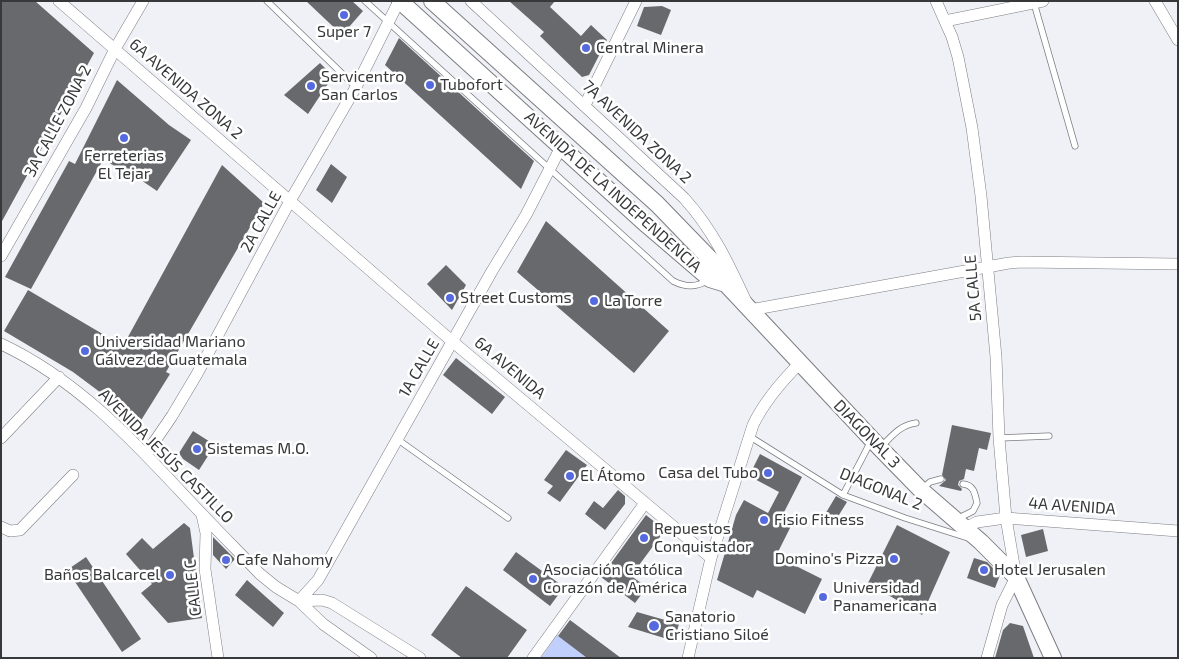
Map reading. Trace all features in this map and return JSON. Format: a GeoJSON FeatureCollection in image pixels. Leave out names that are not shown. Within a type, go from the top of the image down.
{"type":"FeatureCollection","features":[{"type":"Feature","properties":{"kind":"main road","name":"AVENIDA DE LA INDEPENDENCIA"},"geometry":{"type":"LineString","coordinates":[[399,1],[647,225],[718,282]]}},
{"type":"Feature","properties":{"kind":"main road","name":"AVENIDA DE LA INDEPENDENCIA"},"geometry":{"type":"LineString","coordinates":[[432,1],[657,204],[719,268],[718,282]]}},
{"type":"Feature","properties":{"kind":"main road","name":"DIAGONAL 3"},"geometry":{"type":"LineString","coordinates":[[718,282],[750,310],[922,490],[981,542],[1016,577],[1054,658]]}},
{"type":"Feature","properties":{"kind":"street","name":"6A AVENIDA ZONA 2"},"geometry":{"type":"LineString","coordinates":[[59,1],[290,201]]}},
{"type":"Feature","properties":{"kind":"street","name":"3A CALLE ZONA 2"},"geometry":{"type":"LineString","coordinates":[[1,256],[86,108],[115,49],[143,1]]}},
{"type":"Feature","properties":{"kind":"street","name":"2A CALLE"},"geometry":{"type":"LineString","coordinates":[[146,454],[197,374],[290,201],[356,87],[399,1]]}},
{"type":"Feature","properties":{"kind":"street","name":"7A AVENIDA ZONA 2"},"geometry":{"type":"LineString","coordinates":[[471,1],[684,198],[701,217],[722,250],[750,310]]}},
{"type":"Feature","properties":{"kind":"street"},"geometry":{"type":"LineString","coordinates":[[585,106],[636,1]]}},
{"type":"Feature","properties":{"kind":"street","name":"5A CALLE"},"geometry":{"type":"LineString","coordinates":[[936,1],[952,37],[964,78],[972,128],[981,196],[996,357],[999,438],[1006,518],[1016,577]]}},
{"type":"Feature","properties":{"kind":"street"},"geometry":{"type":"LineString","coordinates":[[1155,1],[1178,40]]}},
{"type":"Feature","properties":{"kind":"street"},"geometry":{"type":"LineString","coordinates":[[945,21],[1038,2]]}},
{"type":"Feature","properties":{"kind":"street","name":"1A CALLE"},"geometry":{"type":"LineString","coordinates":[[299,601],[318,580],[492,270],[526,215],[561,147]]}},
{"type":"Feature","properties":{"kind":"street","name":"6A AVENIDA"},"geometry":{"type":"LineString","coordinates":[[290,201],[453,342],[711,558]]}},
{"type":"Feature","properties":{"kind":"street"},"geometry":{"type":"LineString","coordinates":[[750,310],[1021,262],[1178,264]]}},
{"type":"Feature","properties":{"kind":"street","name":"AVENIDA JESÚS CASTILLO"},"geometry":{"type":"LineString","coordinates":[[1,344],[59,377],[90,402],[146,454],[260,574],[276,587],[299,601],[323,624],[371,658]]}},
{"type":"Feature","properties":{"kind":"street"},"geometry":{"type":"LineString","coordinates":[[688,658],[711,558],[749,436],[758,415],[787,376],[800,363]]}},
{"type":"Feature","properties":{"kind":"street"},"geometry":{"type":"LineString","coordinates":[[1,438],[59,377]]}},
{"type":"Feature","properties":{"kind":"street"},"geometry":{"type":"LineString","coordinates":[[1,527],[15,532],[20,530],[73,475]]}},
{"type":"Feature","properties":{"kind":"street"},"geometry":{"type":"LineString","coordinates":[[532,658],[645,503]]}},
{"type":"Feature","properties":{"kind":"street","name":"CALLE C"},"geometry":{"type":"LineString","coordinates":[[202,515],[206,533],[205,569],[218,658]]}},
{"type":"Feature","properties":{"kind":"street","name":"4A AVENIDA"},"geometry":{"type":"LineString","coordinates":[[960,524],[1006,518],[1178,531]]}},
{"type":"Feature","properties":{"kind":"street"},"geometry":{"type":"LineString","coordinates":[[987,658],[1002,605],[1016,577]]}},
{"type":"Feature","properties":{"kind":"street"},"geometry":{"type":"LineString","coordinates":[[299,601],[322,600],[332,603],[420,658]]}},
{"type":"Feature","properties":{"kind":"lane"},"geometry":{"type":"LineString","coordinates":[[267,1],[356,87]]}},
{"type":"Feature","properties":{"kind":"lane"},"geometry":{"type":"LineString","coordinates":[[365,1],[673,281],[691,287],[718,282]]}},
{"type":"Feature","properties":{"kind":"lane"},"geometry":{"type":"LineString","coordinates":[[1038,2],[1075,146]]}},
{"type":"Feature","properties":{"kind":"lane"},"geometry":{"type":"LineString","coordinates":[[843,495],[876,444],[909,424],[916,424]]}},
{"type":"Feature","properties":{"kind":"lane","name":"DIAGONAL 2"},"geometry":{"type":"LineString","coordinates":[[749,436],[843,495],[905,518],[981,542]]}},
{"type":"Feature","properties":{"kind":"lane"},"geometry":{"type":"LineString","coordinates":[[999,438],[1049,436]]}},
{"type":"Feature","properties":{"kind":"lane"},"geometry":{"type":"LineString","coordinates":[[397,439],[508,518]]}},
{"type":"Feature","properties":{"kind":"lane"},"geometry":{"type":"LineString","coordinates":[[922,490],[930,482],[941,479]]}},
{"type":"Feature","properties":{"kind":"lane"},"geometry":{"type":"LineString","coordinates":[[960,524],[973,511],[977,503],[973,490],[968,484],[963,484]]}},
{"type":"Feature","properties":{"kind":"shaded area"},"geometry":{"type":"Polygon","coordinates":[[[557,635],[587,658],[541,658],[557,635]]]}},
{"type":"Feature","properties":{"kind":"building"},"geometry":{"type":"Polygon","coordinates":[[[1,1],[35,1],[94,53],[1,223],[1,1]]]}},
{"type":"Feature","properties":{"kind":"building","name":"Super 7"},"geometry":{"type":"Polygon","coordinates":[[[306,1],[352,1],[363,11],[342,35],[306,1]]]}},
{"type":"Feature","properties":{"kind":"building"},"geometry":{"type":"Polygon","coordinates":[[[509,1],[555,1],[550,7],[581,36],[591,25],[607,40],[589,75],[582,77],[540,36],[544,32],[509,1]]]}},
{"type":"Feature","properties":{"kind":"building"},"geometry":{"type":"Polygon","coordinates":[[[662,6],[671,10],[661,35],[637,26],[644,7],[662,6]]]}},
{"type":"Feature","properties":{"kind":"building"},"geometry":{"type":"Polygon","coordinates":[[[399,38],[534,161],[521,189],[385,65],[399,38]]]}},
{"type":"Feature","properties":{"kind":"building","name":"Servicentro San Carlos"},"geometry":{"type":"Polygon","coordinates":[[[320,63],[333,76],[308,114],[284,95],[320,63]]]}},
{"type":"Feature","properties":{"kind":"building"},"geometry":{"type":"Polygon","coordinates":[[[117,80],[169,125],[191,140],[157,191],[135,176],[103,160],[31,289],[5,277],[69,161],[75,164],[117,80]]]}},
{"type":"Feature","properties":{"kind":"building"},"geometry":{"type":"Polygon","coordinates":[[[331,164],[347,177],[332,203],[316,190],[331,164]]]}},
{"type":"Feature","properties":{"kind":"building"},"geometry":{"type":"Polygon","coordinates":[[[222,165],[264,203],[166,372],[170,374],[140,422],[73,372],[4,331],[28,290],[123,346],[222,165]]]}},
{"type":"Feature","properties":{"kind":"building","name":"La Torre"},"geometry":{"type":"Polygon","coordinates":[[[546,221],[669,331],[634,373],[517,272],[546,221]]]}},
{"type":"Feature","properties":{"kind":"building","name":"Street Customs"},"geometry":{"type":"Polygon","coordinates":[[[446,265],[466,285],[452,310],[427,284],[446,265]]]}},
{"type":"Feature","properties":{"kind":"building"},"geometry":{"type":"Polygon","coordinates":[[[456,358],[505,397],[492,414],[443,375],[456,358]]]}},
{"type":"Feature","properties":{"kind":"building"},"geometry":{"type":"Polygon","coordinates":[[[952,425],[991,433],[987,450],[979,448],[974,471],[966,469],[964,479],[959,481],[958,485],[962,489],[961,491],[939,486],[946,480],[942,475],[952,425]]]}},
{"type":"Feature","properties":{"kind":"building","name":"Sistemas M.O."},"geometry":{"type":"Polygon","coordinates":[[[193,431],[215,445],[199,470],[183,459],[179,453],[193,431]]]}},
{"type":"Feature","properties":{"kind":"building","name":"El Átomo"},"geometry":{"type":"Polygon","coordinates":[[[566,450],[587,465],[560,502],[547,493],[553,486],[544,480],[566,450]]]}},
{"type":"Feature","properties":{"kind":"building"},"geometry":{"type":"Polygon","coordinates":[[[760,454],[802,477],[780,520],[791,526],[776,556],[822,579],[805,614],[757,590],[753,598],[717,580],[736,515],[744,500],[768,513],[779,492],[749,476],[760,454]]]}},
{"type":"Feature","properties":{"kind":"building"},"geometry":{"type":"Polygon","coordinates":[[[618,490],[625,496],[625,504],[605,530],[585,514],[594,501],[603,508],[618,490]]]}},
{"type":"Feature","properties":{"kind":"building"},"geometry":{"type":"Polygon","coordinates":[[[836,496],[847,502],[834,523],[824,516],[836,496]]]}},
{"type":"Feature","properties":{"kind":"building"},"geometry":{"type":"Polygon","coordinates":[[[646,515],[665,530],[631,576],[647,587],[635,603],[601,577],[646,515]]]}},
{"type":"Feature","properties":{"kind":"building","name":"Baños Balcarcel"},"geometry":{"type":"Polygon","coordinates":[[[184,523],[190,528],[202,618],[168,623],[141,593],[152,584],[126,554],[142,538],[153,549],[184,523]]]}},
{"type":"Feature","properties":{"kind":"building"},"geometry":{"type":"Polygon","coordinates":[[[897,525],[950,552],[922,615],[868,583],[897,525]]]}},
{"type":"Feature","properties":{"kind":"building"},"geometry":{"type":"Polygon","coordinates":[[[1043,529],[1048,551],[1026,557],[1021,535],[1043,529]]]}},
{"type":"Feature","properties":{"kind":"building"},"geometry":{"type":"Polygon","coordinates":[[[213,537],[235,559],[226,569],[213,555],[213,537]]]}},
{"type":"Feature","properties":{"kind":"building","name":"Asociación Católica Corazón de América"},"geometry":{"type":"Polygon","coordinates":[[[516,552],[564,587],[550,606],[503,570],[516,552]]]}},
{"type":"Feature","properties":{"kind":"building"},"geometry":{"type":"Polygon","coordinates":[[[86,557],[141,639],[122,652],[67,570],[86,557]]]}},
{"type":"Feature","properties":{"kind":"building","name":"Hotel Jerusalen"},"geometry":{"type":"Polygon","coordinates":[[[974,558],[987,562],[1000,575],[995,588],[967,578],[974,558]]]}},
{"type":"Feature","properties":{"kind":"building"},"geometry":{"type":"Polygon","coordinates":[[[247,580],[284,613],[273,627],[235,595],[247,580]]]}},
{"type":"Feature","properties":{"kind":"building"},"geometry":{"type":"Polygon","coordinates":[[[466,586],[527,630],[507,658],[462,658],[431,635],[466,586]]]}},
{"type":"Feature","properties":{"kind":"building","name":"Sanatorio Cristiano Siloé"},"geometry":{"type":"Polygon","coordinates":[[[637,612],[679,624],[674,641],[628,627],[637,612]]]}},
{"type":"Feature","properties":{"kind":"building"},"geometry":{"type":"Polygon","coordinates":[[[570,620],[621,658],[587,658],[558,636],[570,620]]]}},
{"type":"Feature","properties":{"kind":"building"},"geometry":{"type":"Polygon","coordinates":[[[1010,623],[1023,626],[1034,658],[995,658],[1003,630],[1010,623]]]}},
{"type":"Feature","properties":{"kind":"place","name":"Super 7"},"geometry":{"type":"Point","coordinates":[344,15]}},
{"type":"Feature","properties":{"kind":"place","name":"Central Minera"},"geometry":{"type":"Point","coordinates":[586,48]}},
{"type":"Feature","properties":{"kind":"place","name":"Tubofort"},"geometry":{"type":"Point","coordinates":[430,85]}},
{"type":"Feature","properties":{"kind":"place","name":"Servicentro San Carlos"},"geometry":{"type":"Point","coordinates":[311,86]}},
{"type":"Feature","properties":{"kind":"place","name":"Ferreterias El Tejar"},"geometry":{"type":"Point","coordinates":[124,138]}},
{"type":"Feature","properties":{"kind":"place","name":"Street Customs"},"geometry":{"type":"Point","coordinates":[450,298]}},
{"type":"Feature","properties":{"kind":"place","name":"La Torre"},"geometry":{"type":"Point","coordinates":[594,301]}},
{"type":"Feature","properties":{"kind":"place","name":"Universidad Mariano Gálvez de Guatemala"},"geometry":{"type":"Point","coordinates":[85,351]}},
{"type":"Feature","properties":{"kind":"place","name":"Sistemas M.O."},"geometry":{"type":"Point","coordinates":[197,449]}},
{"type":"Feature","properties":{"kind":"place","name":"Casa del Tubo"},"geometry":{"type":"Point","coordinates":[768,473]}},
{"type":"Feature","properties":{"kind":"place","name":"El Átomo"},"geometry":{"type":"Point","coordinates":[570,476]}},
{"type":"Feature","properties":{"kind":"place","name":"Fisio Fitness"},"geometry":{"type":"Point","coordinates":[764,520]}},
{"type":"Feature","properties":{"kind":"place","name":"Repuestos Conquistador"},"geometry":{"type":"Point","coordinates":[644,538]}},
{"type":"Feature","properties":{"kind":"place","name":"Domino's Pizza"},"geometry":{"type":"Point","coordinates":[894,559]}},
{"type":"Feature","properties":{"kind":"place","name":"Cafe Nahomy"},"geometry":{"type":"Point","coordinates":[226,560]}},
{"type":"Feature","properties":{"kind":"place","name":"Hotel Jerusalen"},"geometry":{"type":"Point","coordinates":[984,570]}},
{"type":"Feature","properties":{"kind":"place","name":"Baños Balcarcel"},"geometry":{"type":"Point","coordinates":[170,575]}},
{"type":"Feature","properties":{"kind":"place","name":"Asociación Católica Corazón de América"},"geometry":{"type":"Point","coordinates":[533,579]}},
{"type":"Feature","properties":{"kind":"place","name":"Universidad Panamericana"},"geometry":{"type":"Point","coordinates":[823,597]}},
{"type":"Feature","properties":{"kind":"place","name":"Sanatorio Cristiano Siloé"},"geometry":{"type":"Point","coordinates":[654,626]}}]}
